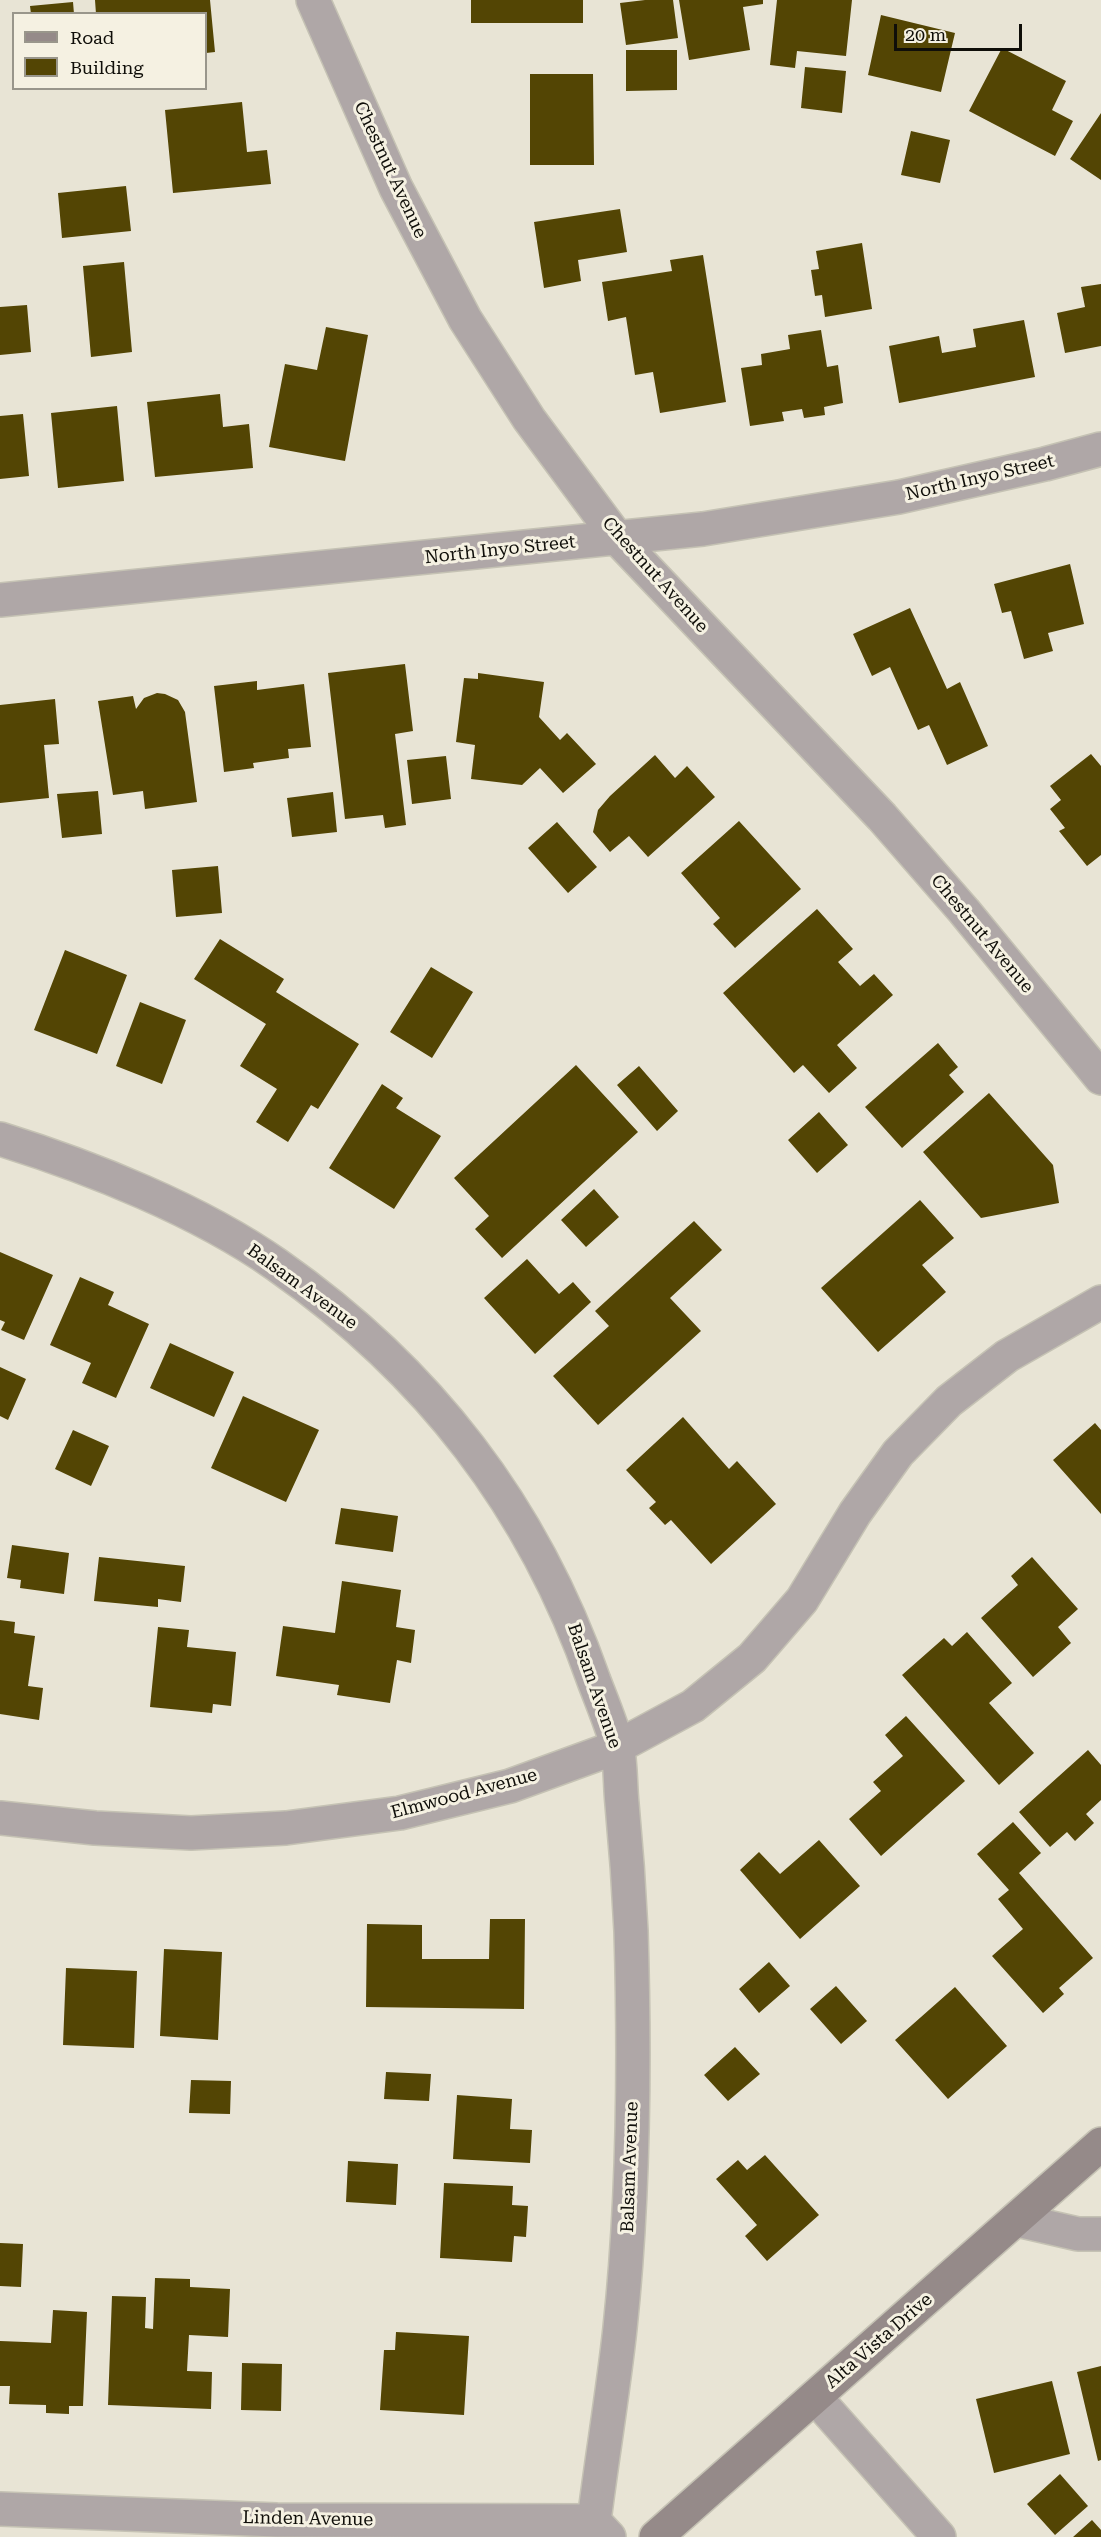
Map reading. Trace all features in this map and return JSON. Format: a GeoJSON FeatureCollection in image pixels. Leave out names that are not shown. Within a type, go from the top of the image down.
{"type":"FeatureCollection","features":[{"type":"Feature","properties":{"kind":"street","name":"Chestnut Avenue"},"geometry":{"type":"LineString","coordinates":[[313,0],[396,188],[465,319],[529,420],[618,538],[882,817],[964,911],[1101,1078]]}},
{"type":"Feature","properties":{"kind":"street","name":"North Inyo Street"},"geometry":{"type":"LineString","coordinates":[[0,600],[703,529],[899,497],[1045,464],[1101,448]]}},
{"type":"Feature","properties":{"kind":"street","name":"Balsam Avenue"},"geometry":{"type":"LineString","coordinates":[[0,1139],[99,1174],[201,1220],[274,1263],[364,1332],[434,1402],[495,1480],[528,1534],[576,1629],[617,1747],[629,1889],[634,2035],[631,2181],[601,2529]]}},
{"type":"Feature","properties":{"kind":"street","name":"Elmwood Avenue"},"geometry":{"type":"LineString","coordinates":[[0,1818],[95,1828],[191,1833],[286,1828],[400,1813],[510,1786],[617,1747],[693,1706],[752,1658],[802,1600],[855,1513],[898,1454],[949,1401],[1007,1356],[1101,1302]]}},
{"type":"Feature","properties":{"kind":"street","name":"Alta Vista Drive"},"geometry":{"type":"LineString","coordinates":[[656,2537],[1101,2144]]}},
{"type":"Feature","properties":{"kind":"street"},"geometry":{"type":"LineString","coordinates":[[1017,2220],[1078,2234],[1101,2234]]}},
{"type":"Feature","properties":{"kind":"street"},"geometry":{"type":"LineString","coordinates":[[815,2397],[939,2537]]}},
{"type":"Feature","properties":{"kind":"street","name":"Linden Avenue"},"geometry":{"type":"LineString","coordinates":[[0,2509],[601,2529]]}},
{"type":"Feature","properties":{"kind":"building"},"geometry":{"type":"Polygon","coordinates":[[[95,0],[210,0],[215,52],[207,53],[207,12],[96,12],[95,0]]]}},
{"type":"Feature","properties":{"kind":"building"},"geometry":{"type":"Polygon","coordinates":[[[471,0],[583,0],[583,23],[471,23],[471,0]]]}},
{"type":"Feature","properties":{"kind":"building"},"geometry":{"type":"Polygon","coordinates":[[[673,0],[678,38],[626,45],[620,3],[673,0]]]}},
{"type":"Feature","properties":{"kind":"building"},"geometry":{"type":"Polygon","coordinates":[[[679,0],[763,0],[763,4],[743,7],[750,50],[689,60],[679,0]]]}},
{"type":"Feature","properties":{"kind":"building"},"geometry":{"type":"Polygon","coordinates":[[[777,0],[852,0],[846,56],[797,51],[795,68],[770,65],[777,0]]]}},
{"type":"Feature","properties":{"kind":"building"},"geometry":{"type":"Polygon","coordinates":[[[73,2],[74,12],[31,12],[30,6],[73,2]]]}},
{"type":"Feature","properties":{"kind":"building"},"geometry":{"type":"Polygon","coordinates":[[[881,15],[955,33],[941,92],[868,75],[881,15]]]}},
{"type":"Feature","properties":{"kind":"building"},"geometry":{"type":"Polygon","coordinates":[[[1002,48],[1066,81],[1052,110],[1073,121],[1055,156],[969,111],[1002,48]]]}},
{"type":"Feature","properties":{"kind":"building"},"geometry":{"type":"Polygon","coordinates":[[[626,50],[677,50],[677,90],[626,91],[626,50]]]}},
{"type":"Feature","properties":{"kind":"building"},"geometry":{"type":"Polygon","coordinates":[[[805,67],[846,71],[842,113],[801,108],[805,67]]]}},
{"type":"Feature","properties":{"kind":"building"},"geometry":{"type":"Polygon","coordinates":[[[530,74],[593,74],[594,165],[530,165],[530,74]]]}},
{"type":"Feature","properties":{"kind":"building"},"geometry":{"type":"Polygon","coordinates":[[[242,102],[247,152],[267,150],[271,184],[173,193],[165,110],[242,102]]]}},
{"type":"Feature","properties":{"kind":"building"},"geometry":{"type":"Polygon","coordinates":[[[1101,113],[1101,180],[1070,159],[1101,113]]]}},
{"type":"Feature","properties":{"kind":"building"},"geometry":{"type":"Polygon","coordinates":[[[911,131],[950,140],[940,183],[901,175],[911,131]]]}},
{"type":"Feature","properties":{"kind":"building"},"geometry":{"type":"Polygon","coordinates":[[[126,186],[131,231],[62,238],[58,193],[126,186]]]}},
{"type":"Feature","properties":{"kind":"building"},"geometry":{"type":"Polygon","coordinates":[[[620,209],[627,252],[578,260],[581,281],[544,288],[534,222],[620,209]]]}},
{"type":"Feature","properties":{"kind":"building"},"geometry":{"type":"Polygon","coordinates":[[[862,243],[872,309],[825,317],[822,295],[815,296],[811,270],[819,269],[816,251],[862,243]]]}},
{"type":"Feature","properties":{"kind":"building"},"geometry":{"type":"Polygon","coordinates":[[[703,255],[726,402],[660,413],[653,372],[635,375],[626,317],[608,321],[602,282],[672,271],[670,260],[703,255]]]}},
{"type":"Feature","properties":{"kind":"building"},"geometry":{"type":"Polygon","coordinates":[[[124,262],[132,352],[91,357],[83,266],[124,262]]]}},
{"type":"Feature","properties":{"kind":"building"},"geometry":{"type":"Polygon","coordinates":[[[1101,284],[1101,346],[1065,353],[1057,313],[1085,307],[1081,287],[1101,284]]]}},
{"type":"Feature","properties":{"kind":"building"},"geometry":{"type":"Polygon","coordinates":[[[27,305],[31,352],[0,355],[0,307],[27,305]]]}},
{"type":"Feature","properties":{"kind":"building"},"geometry":{"type":"Polygon","coordinates":[[[1024,320],[1035,377],[899,403],[889,346],[939,336],[942,353],[976,347],[973,329],[1024,320]]]}},
{"type":"Feature","properties":{"kind":"building"},"geometry":{"type":"Polygon","coordinates":[[[326,327],[368,335],[345,461],[269,447],[285,364],[317,370],[326,327]]]}},
{"type":"Feature","properties":{"kind":"building"},"geometry":{"type":"Polygon","coordinates":[[[821,330],[827,367],[838,365],[843,403],[824,407],[825,415],[804,418],[802,409],[782,412],[784,421],[750,426],[741,368],[762,365],[761,354],[790,349],[788,335],[821,330]]]}},
{"type":"Feature","properties":{"kind":"building"},"geometry":{"type":"Polygon","coordinates":[[[220,394],[223,427],[249,424],[253,468],[155,477],[147,402],[220,394]]]}},
{"type":"Feature","properties":{"kind":"building"},"geometry":{"type":"Polygon","coordinates":[[[117,406],[124,481],[58,488],[51,413],[117,406]]]}},
{"type":"Feature","properties":{"kind":"building"},"geometry":{"type":"Polygon","coordinates":[[[23,414],[29,476],[0,479],[0,416],[23,414]]]}},
{"type":"Feature","properties":{"kind":"building"},"geometry":{"type":"Polygon","coordinates":[[[1070,564],[1084,624],[1048,633],[1053,651],[1024,659],[1011,611],[1002,613],[994,584],[1070,564]]]}},
{"type":"Feature","properties":{"kind":"building"},"geometry":{"type":"Polygon","coordinates":[[[910,608],[947,689],[960,682],[988,746],[947,765],[929,725],[918,730],[890,667],[872,676],[853,634],[910,608]]]}},
{"type":"Feature","properties":{"kind":"building"},"geometry":{"type":"Polygon","coordinates":[[[405,664],[413,731],[395,734],[406,825],[385,828],[383,815],[345,819],[328,673],[405,664]]]}},
{"type":"Feature","properties":{"kind":"building"},"geometry":{"type":"Polygon","coordinates":[[[478,673],[544,682],[539,717],[560,740],[567,733],[596,764],[563,793],[540,768],[522,785],[471,779],[475,745],[456,742],[464,678],[478,679],[478,673]]]}},
{"type":"Feature","properties":{"kind":"building"},"geometry":{"type":"Polygon","coordinates":[[[257,681],[257,690],[304,684],[311,747],[288,749],[289,758],[253,763],[254,768],[224,772],[214,686],[257,681]]]}},
{"type":"Feature","properties":{"kind":"building"},"geometry":{"type":"Polygon","coordinates":[[[157,693],[178,700],[185,712],[197,802],[145,809],[143,791],[113,795],[98,701],[133,696],[136,709],[144,698],[157,693]]]}},
{"type":"Feature","properties":{"kind":"building"},"geometry":{"type":"Polygon","coordinates":[[[55,699],[59,744],[44,745],[49,798],[0,803],[0,705],[55,699]]]}},
{"type":"Feature","properties":{"kind":"building"},"geometry":{"type":"Polygon","coordinates":[[[1091,754],[1101,766],[1101,855],[1087,866],[1059,831],[1065,828],[1050,809],[1061,800],[1050,786],[1091,754]]]}},
{"type":"Feature","properties":{"kind":"building"},"geometry":{"type":"Polygon","coordinates":[[[655,755],[675,778],[687,766],[715,797],[648,857],[629,836],[610,852],[593,832],[598,810],[655,755]]]}},
{"type":"Feature","properties":{"kind":"building"},"geometry":{"type":"Polygon","coordinates":[[[446,756],[451,799],[412,804],[407,760],[446,756]]]}},
{"type":"Feature","properties":{"kind":"building"},"geometry":{"type":"Polygon","coordinates":[[[98,791],[102,834],[62,838],[57,794],[98,791]]]}},
{"type":"Feature","properties":{"kind":"building"},"geometry":{"type":"Polygon","coordinates":[[[333,792],[337,832],[292,837],[287,798],[333,792]]]}},
{"type":"Feature","properties":{"kind":"building"},"geometry":{"type":"Polygon","coordinates":[[[739,821],[801,889],[735,948],[713,924],[720,918],[681,873],[739,821]]]}},
{"type":"Feature","properties":{"kind":"building"},"geometry":{"type":"Polygon","coordinates":[[[557,822],[597,867],[568,893],[528,848],[557,822]]]}},
{"type":"Feature","properties":{"kind":"building"},"geometry":{"type":"Polygon","coordinates":[[[218,866],[222,913],[176,917],[172,870],[218,866]]]}},
{"type":"Feature","properties":{"kind":"building"},"geometry":{"type":"Polygon","coordinates":[[[817,909],[853,949],[838,962],[860,986],[874,974],[893,995],[837,1045],[857,1068],[829,1093],[803,1065],[794,1073],[723,993],[817,909]]]}},
{"type":"Feature","properties":{"kind":"building"},"geometry":{"type":"Polygon","coordinates":[[[220,939],[284,979],[276,992],[359,1044],[318,1109],[311,1105],[288,1142],[256,1122],[277,1089],[240,1066],[266,1024],[194,979],[220,939]]]}},
{"type":"Feature","properties":{"kind":"building"},"geometry":{"type":"Polygon","coordinates":[[[65,950],[127,975],[97,1054],[34,1030],[65,950]]]}},
{"type":"Feature","properties":{"kind":"building"},"geometry":{"type":"Polygon","coordinates":[[[431,967],[473,992],[432,1058],[390,1032],[431,967]]]}},
{"type":"Feature","properties":{"kind":"building"},"geometry":{"type":"Polygon","coordinates":[[[140,1002],[186,1020],[162,1084],[116,1066],[140,1002]]]}},
{"type":"Feature","properties":{"kind":"building"},"geometry":{"type":"Polygon","coordinates":[[[938,1043],[958,1067],[949,1075],[964,1092],[902,1148],[865,1107],[938,1043]]]}},
{"type":"Feature","properties":{"kind":"building"},"geometry":{"type":"Polygon","coordinates":[[[576,1065],[638,1132],[502,1258],[475,1229],[489,1216],[454,1178],[576,1065]]]}},
{"type":"Feature","properties":{"kind":"building"},"geometry":{"type":"Polygon","coordinates":[[[639,1066],[678,1111],[657,1131],[617,1085],[639,1066]]]}},
{"type":"Feature","properties":{"kind":"building"},"geometry":{"type":"Polygon","coordinates":[[[382,1084],[403,1098],[396,1108],[441,1136],[394,1209],[329,1168],[382,1084]]]}},
{"type":"Feature","properties":{"kind":"building"},"geometry":{"type":"Polygon","coordinates":[[[989,1093],[1053,1165],[1059,1203],[981,1218],[923,1152],[989,1093]]]}},
{"type":"Feature","properties":{"kind":"building"},"geometry":{"type":"Polygon","coordinates":[[[819,1112],[848,1145],[817,1173],[788,1140],[819,1112]]]}},
{"type":"Feature","properties":{"kind":"building"},"geometry":{"type":"Polygon","coordinates":[[[594,1189],[619,1217],[586,1247],[561,1220],[594,1189]]]}},
{"type":"Feature","properties":{"kind":"building"},"geometry":{"type":"Polygon","coordinates":[[[920,1200],[954,1238],[922,1265],[946,1292],[878,1352],[821,1288],[920,1200]]]}},
{"type":"Feature","properties":{"kind":"building"},"geometry":{"type":"Polygon","coordinates":[[[694,1221],[722,1250],[670,1298],[701,1331],[598,1425],[553,1376],[609,1326],[595,1311],[694,1221]]]}},
{"type":"Feature","properties":{"kind":"building"},"geometry":{"type":"Polygon","coordinates":[[[0,1252],[53,1275],[24,1340],[1,1330],[5,1322],[0,1320],[0,1252]]]}},
{"type":"Feature","properties":{"kind":"building"},"geometry":{"type":"Polygon","coordinates":[[[527,1259],[559,1294],[573,1282],[591,1302],[535,1354],[484,1298],[527,1259]]]}},
{"type":"Feature","properties":{"kind":"building"},"geometry":{"type":"Polygon","coordinates":[[[80,1277],[114,1292],[108,1305],[149,1324],[116,1398],[82,1383],[91,1363],[50,1345],[80,1277]]]}},
{"type":"Feature","properties":{"kind":"building"},"geometry":{"type":"Polygon","coordinates":[[[170,1343],[234,1372],[214,1417],[150,1388],[170,1343]]]}},
{"type":"Feature","properties":{"kind":"building"},"geometry":{"type":"Polygon","coordinates":[[[0,1367],[26,1379],[8,1420],[0,1416],[0,1367]]]}},
{"type":"Feature","properties":{"kind":"building"},"geometry":{"type":"Polygon","coordinates":[[[243,1396],[319,1430],[286,1502],[211,1468],[243,1396]]]}},
{"type":"Feature","properties":{"kind":"building"},"geometry":{"type":"Polygon","coordinates":[[[683,1417],[729,1469],[737,1461],[776,1504],[711,1564],[671,1520],[665,1525],[649,1508],[656,1502],[626,1470],[683,1417]]]}},
{"type":"Feature","properties":{"kind":"building"},"geometry":{"type":"Polygon","coordinates":[[[1095,1423],[1101,1430],[1101,1514],[1053,1460],[1095,1423]]]}},
{"type":"Feature","properties":{"kind":"building"},"geometry":{"type":"Polygon","coordinates":[[[73,1430],[109,1446],[91,1486],[55,1469],[73,1430]]]}},
{"type":"Feature","properties":{"kind":"building"},"geometry":{"type":"Polygon","coordinates":[[[341,1508],[398,1516],[393,1552],[335,1544],[341,1508]]]}},
{"type":"Feature","properties":{"kind":"building"},"geometry":{"type":"Polygon","coordinates":[[[12,1545],[69,1553],[64,1594],[20,1588],[21,1580],[7,1578],[12,1545]]]}},
{"type":"Feature","properties":{"kind":"building"},"geometry":{"type":"Polygon","coordinates":[[[99,1557],[185,1566],[181,1602],[158,1599],[158,1607],[94,1601],[99,1557]]]}},
{"type":"Feature","properties":{"kind":"building"},"geometry":{"type":"Polygon","coordinates":[[[1032,1557],[1078,1609],[1058,1627],[1071,1643],[1033,1677],[981,1618],[1018,1585],[1011,1576],[1032,1557]]]}},
{"type":"Feature","properties":{"kind":"building"},"geometry":{"type":"Polygon","coordinates":[[[342,1581],[401,1590],[396,1627],[415,1630],[411,1663],[397,1660],[390,1703],[337,1695],[339,1685],[276,1676],[283,1626],[335,1633],[342,1581]]]}},
{"type":"Feature","properties":{"kind":"building"},"geometry":{"type":"Polygon","coordinates":[[[0,1620],[15,1622],[14,1633],[35,1636],[28,1686],[43,1688],[39,1720],[0,1714],[0,1620]]]}},
{"type":"Feature","properties":{"kind":"building"},"geometry":{"type":"Polygon","coordinates":[[[158,1627],[189,1630],[187,1647],[236,1652],[231,1706],[213,1704],[212,1713],[150,1707],[158,1627]]]}},
{"type":"Feature","properties":{"kind":"building"},"geometry":{"type":"Polygon","coordinates":[[[967,1632],[1012,1683],[989,1703],[1034,1753],[999,1785],[902,1675],[944,1638],[952,1646],[967,1632]]]}},
{"type":"Feature","properties":{"kind":"building"},"geometry":{"type":"Polygon","coordinates":[[[906,1716],[965,1781],[881,1856],[849,1819],[881,1791],[873,1782],[903,1756],[885,1735],[906,1716]]]}},
{"type":"Feature","properties":{"kind":"building"},"geometry":{"type":"Polygon","coordinates":[[[1088,1750],[1101,1765],[1101,1800],[1086,1814],[1094,1823],[1075,1841],[1067,1832],[1050,1847],[1019,1812],[1088,1750]]]}},
{"type":"Feature","properties":{"kind":"building"},"geometry":{"type":"Polygon","coordinates":[[[1013,1822],[1041,1853],[1019,1873],[1093,1958],[1059,1988],[1064,1994],[1043,2013],[992,1956],[1023,1929],[998,1899],[1009,1890],[977,1854],[1013,1822]]]}},
{"type":"Feature","properties":{"kind":"building"},"geometry":{"type":"Polygon","coordinates":[[[819,1840],[860,1886],[800,1939],[740,1870],[759,1852],[780,1874],[819,1840]]]}},
{"type":"Feature","properties":{"kind":"building"},"geometry":{"type":"Polygon","coordinates":[[[490,1919],[525,1919],[524,2009],[366,2007],[367,1924],[422,1925],[422,1959],[489,1959],[490,1919]]]}},
{"type":"Feature","properties":{"kind":"building"},"geometry":{"type":"Polygon","coordinates":[[[164,1949],[222,1952],[218,2040],[160,2036],[164,1949]]]}},
{"type":"Feature","properties":{"kind":"building"},"geometry":{"type":"Polygon","coordinates":[[[769,1962],[790,1986],[759,2013],[739,1989],[769,1962]]]}},
{"type":"Feature","properties":{"kind":"building"},"geometry":{"type":"Polygon","coordinates":[[[66,1968],[137,1971],[134,2048],[63,2045],[66,1968]]]}},
{"type":"Feature","properties":{"kind":"building"},"geometry":{"type":"Polygon","coordinates":[[[836,1986],[867,2021],[841,2044],[810,2009],[836,1986]]]}},
{"type":"Feature","properties":{"kind":"building"},"geometry":{"type":"Polygon","coordinates":[[[955,1987],[1007,2046],[948,2099],[895,2040],[955,1987]]]}},
{"type":"Feature","properties":{"kind":"building"},"geometry":{"type":"Polygon","coordinates":[[[735,2047],[760,2074],[728,2101],[704,2075],[735,2047]]]}},
{"type":"Feature","properties":{"kind":"building"},"geometry":{"type":"Polygon","coordinates":[[[386,2072],[431,2074],[429,2101],[384,2099],[386,2072]]]}},
{"type":"Feature","properties":{"kind":"building"},"geometry":{"type":"Polygon","coordinates":[[[191,2080],[231,2081],[230,2114],[189,2113],[191,2080]]]}},
{"type":"Feature","properties":{"kind":"building"},"geometry":{"type":"Polygon","coordinates":[[[457,2095],[512,2099],[510,2129],[532,2130],[530,2163],[453,2159],[457,2095]]]}},
{"type":"Feature","properties":{"kind":"building"},"geometry":{"type":"Polygon","coordinates":[[[765,2155],[819,2215],[767,2261],[745,2236],[757,2225],[716,2179],[738,2160],[747,2170],[765,2155]]]}},
{"type":"Feature","properties":{"kind":"building"},"geometry":{"type":"Polygon","coordinates":[[[348,2161],[398,2164],[396,2205],[346,2202],[348,2161]]]}},
{"type":"Feature","properties":{"kind":"building"},"geometry":{"type":"Polygon","coordinates":[[[444,2183],[513,2186],[512,2205],[528,2206],[526,2237],[514,2236],[512,2262],[440,2258],[444,2183]]]}},
{"type":"Feature","properties":{"kind":"building"},"geometry":{"type":"Polygon","coordinates":[[[0,2243],[23,2244],[21,2287],[0,2286],[0,2243]]]}},
{"type":"Feature","properties":{"kind":"building"},"geometry":{"type":"Polygon","coordinates":[[[155,2278],[190,2279],[190,2287],[230,2289],[228,2337],[189,2335],[187,2371],[212,2372],[211,2409],[108,2405],[112,2296],[146,2297],[145,2328],[153,2329],[155,2278]]]}},
{"type":"Feature","properties":{"kind":"building"},"geometry":{"type":"Polygon","coordinates":[[[53,2310],[87,2312],[83,2406],[69,2406],[69,2414],[46,2413],[46,2405],[9,2404],[10,2386],[0,2386],[0,2341],[51,2343],[53,2310]]]}},
{"type":"Feature","properties":{"kind":"building"},"geometry":{"type":"Polygon","coordinates":[[[396,2332],[469,2336],[464,2415],[380,2410],[384,2350],[395,2350],[396,2332]]]}},
{"type":"Feature","properties":{"kind":"building"},"geometry":{"type":"Polygon","coordinates":[[[242,2363],[282,2364],[281,2411],[241,2410],[242,2363]]]}},
{"type":"Feature","properties":{"kind":"building"},"geometry":{"type":"Polygon","coordinates":[[[1101,2366],[1101,2460],[1098,2461],[1077,2372],[1101,2366]]]}},
{"type":"Feature","properties":{"kind":"building"},"geometry":{"type":"Polygon","coordinates":[[[1052,2381],[1070,2454],[994,2473],[976,2399],[1052,2381]]]}},
{"type":"Feature","properties":{"kind":"building"},"geometry":{"type":"Polygon","coordinates":[[[1060,2474],[1088,2506],[1055,2535],[1027,2504],[1060,2474]]]}},
{"type":"Feature","properties":{"kind":"building"},"geometry":{"type":"Polygon","coordinates":[[[1092,2520],[1101,2530],[1101,2537],[1073,2537],[1092,2520]]]}}]}
